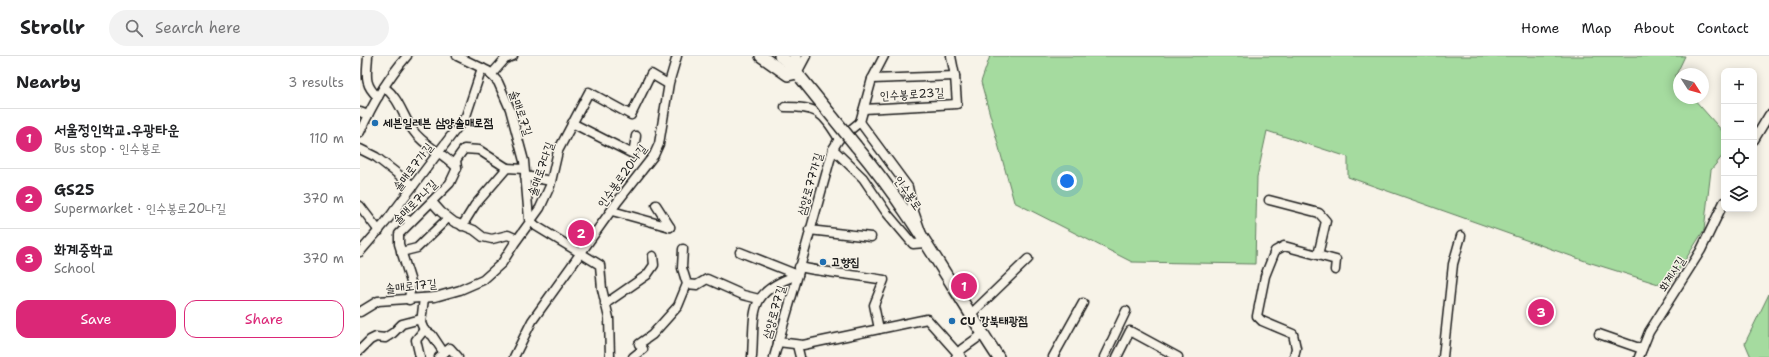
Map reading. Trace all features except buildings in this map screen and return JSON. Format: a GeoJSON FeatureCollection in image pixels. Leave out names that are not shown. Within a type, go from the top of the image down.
{"type":"FeatureCollection","features":[{"type":"Feature","properties":{"kind":"main road"},"geometry":{"type":"LineString","coordinates":[[761,56],[788,75],[799,75],[795,56]]}},
{"type":"Feature","properties":{"kind":"main road","name":"인수봉로"},"geometry":{"type":"LineString","coordinates":[[780,56],[788,62],[799,75],[878,172],[906,210],[970,315],[998,357]]}},
{"type":"Feature","properties":{"kind":"street"},"geometry":{"type":"LineString","coordinates":[[368,56],[367,78],[370,90],[378,97]]}},
{"type":"Feature","properties":{"kind":"street"},"geometry":{"type":"LineString","coordinates":[[360,132],[364,113],[378,97],[407,56]]}},
{"type":"Feature","properties":{"kind":"street","name":"솔매로7길"},"geometry":{"type":"LineString","coordinates":[[457,56],[482,68],[492,75],[498,82],[510,109],[524,172],[528,213],[531,221]]}},
{"type":"Feature","properties":{"kind":"street"},"geometry":{"type":"LineString","coordinates":[[492,75],[505,59],[513,56]]}},
{"type":"Feature","properties":{"kind":"street","name":"인수봉로20나길"},"geometry":{"type":"LineString","coordinates":[[514,357],[532,321],[612,210],[654,155],[659,144],[668,84],[677,56]]}},
{"type":"Feature","properties":{"kind":"street"},"geometry":{"type":"LineString","coordinates":[[799,75],[806,56]]}},
{"type":"Feature","properties":{"kind":"street","name":"인수봉로23길"},"geometry":{"type":"LineString","coordinates":[[860,122],[872,79],[884,56]]}},
{"type":"Feature","properties":{"kind":"street","name":"인수봉로23길"},"geometry":{"type":"LineString","coordinates":[[864,109],[957,104],[955,76],[951,56]]}},
{"type":"Feature","properties":{"kind":"street","name":"솔매로7가길"},"geometry":{"type":"LineString","coordinates":[[360,252],[394,211],[466,116],[482,68]]}},
{"type":"Feature","properties":{"kind":"street","name":"솔매로7다길"},"geometry":{"type":"LineString","coordinates":[[531,221],[540,208],[551,181],[558,151],[589,92],[631,116],[651,74],[668,84]]}},
{"type":"Feature","properties":{"kind":"street","name":"인수봉로23길"},"geometry":{"type":"LineString","coordinates":[[872,79],[955,76]]}},
{"type":"Feature","properties":{"kind":"street"},"geometry":{"type":"LineString","coordinates":[[384,87],[398,101],[412,129],[438,154],[452,162],[457,168]]}},
{"type":"Feature","properties":{"kind":"street"},"geometry":{"type":"LineString","coordinates":[[785,107],[804,107],[816,111],[827,121],[836,144],[863,178],[886,212],[913,244],[925,243],[912,206],[908,187],[860,122],[836,144]]}},
{"type":"Feature","properties":{"kind":"street"},"geometry":{"type":"LineString","coordinates":[[1757,135],[1769,115]]}},
{"type":"Feature","properties":{"kind":"street"},"geometry":{"type":"LineString","coordinates":[[572,123],[633,154],[636,136]]}},
{"type":"Feature","properties":{"kind":"street","name":"삼양로77가길"},"geometry":{"type":"LineString","coordinates":[[798,271],[809,230],[836,144]]}},
{"type":"Feature","properties":{"kind":"street"},"geometry":{"type":"LineString","coordinates":[[360,149],[376,158],[413,186]]}},
{"type":"Feature","properties":{"kind":"street","name":"솔매로7나길"},"geometry":{"type":"LineString","coordinates":[[409,300],[411,282],[399,244],[400,234],[450,183],[457,168],[456,160],[464,149],[479,150],[507,168]]}},
{"type":"Feature","properties":{"kind":"street"},"geometry":{"type":"LineString","coordinates":[[462,226],[475,205],[507,168],[551,181]]}},
{"type":"Feature","properties":{"kind":"street"},"geometry":{"type":"LineString","coordinates":[[1269,200],[1319,213],[1326,221],[1318,255]]}},
{"type":"Feature","properties":{"kind":"street"},"geometry":{"type":"LineString","coordinates":[[432,202],[448,218],[462,226],[474,230],[483,237],[492,239],[508,235],[517,239]]}},
{"type":"Feature","properties":{"kind":"street"},"geometry":{"type":"LineString","coordinates":[[612,210],[670,227],[656,205]]}},
{"type":"Feature","properties":{"kind":"street"},"geometry":{"type":"LineString","coordinates":[[360,206],[378,230]]}},
{"type":"Feature","properties":{"kind":"street","name":"화계사길"},"geometry":{"type":"LineString","coordinates":[[1640,353],[1648,332],[1701,250],[1721,208]]}},
{"type":"Feature","properties":{"kind":"street"},"geometry":{"type":"LineString","coordinates":[[394,211],[411,222]]}},
{"type":"Feature","properties":{"kind":"street"},"geometry":{"type":"LineString","coordinates":[[401,252],[417,248],[448,218]]}},
{"type":"Feature","properties":{"kind":"street"},"geometry":{"type":"LineString","coordinates":[[531,221],[536,226],[600,265],[602,289],[609,318],[610,357]]}},
{"type":"Feature","properties":{"kind":"street","name":"솔매로17길"},"geometry":{"type":"LineString","coordinates":[[360,312],[378,301],[424,298],[460,290],[483,280],[502,264],[517,239],[531,221]]}},
{"type":"Feature","properties":{"kind":"street","name":"삼양로77가길"},"geometry":{"type":"LineString","coordinates":[[809,230],[872,237]]}},
{"type":"Feature","properties":{"kind":"street"},"geometry":{"type":"LineString","coordinates":[[1443,357],[1453,264],[1461,236]]}},
{"type":"Feature","properties":{"kind":"street"},"geometry":{"type":"LineString","coordinates":[[1294,357],[1296,348],[1293,334],[1262,321],[1257,316],[1265,276],[1275,251],[1284,246],[1336,260],[1335,270]]}},
{"type":"Feature","properties":{"kind":"street"},"geometry":{"type":"LineString","coordinates":[[633,357],[642,349],[639,344],[652,335],[678,306],[687,284],[682,268],[683,249]]}},
{"type":"Feature","properties":{"kind":"street"},"geometry":{"type":"LineString","coordinates":[[740,252],[798,271],[847,274],[884,280],[874,305],[879,329]]}},
{"type":"Feature","properties":{"kind":"street"},"geometry":{"type":"LineString","coordinates":[[605,304],[647,275],[654,264],[653,256]]}},
{"type":"Feature","properties":{"kind":"street"},"geometry":{"type":"LineString","coordinates":[[970,315],[1028,259]]}},
{"type":"Feature","properties":{"kind":"street"},"geometry":{"type":"LineString","coordinates":[[752,357],[756,305],[759,299],[763,292],[798,271]]}},
{"type":"Feature","properties":{"kind":"street","name":"삼양로77길"},"geometry":{"type":"LineString","coordinates":[[774,357],[798,271]]}},
{"type":"Feature","properties":{"kind":"street"},"geometry":{"type":"LineString","coordinates":[[687,284],[697,285],[707,279],[743,295],[759,299]]}},
{"type":"Feature","properties":{"kind":"street"},"geometry":{"type":"LineString","coordinates":[[424,298],[421,319],[424,330],[432,336],[442,355],[450,348],[458,357]]}},
{"type":"Feature","properties":{"kind":"street"},"geometry":{"type":"LineString","coordinates":[[1053,357],[1083,303]]}},
{"type":"Feature","properties":{"kind":"street"},"geometry":{"type":"LineString","coordinates":[[1104,357],[1126,311]]}},
{"type":"Feature","properties":{"kind":"street"},"geometry":{"type":"LineString","coordinates":[[360,350],[370,340],[376,337],[384,338],[393,333],[402,324],[421,319]]}},
{"type":"Feature","properties":{"kind":"street"},"geometry":{"type":"LineString","coordinates":[[778,342],[797,345],[927,319],[959,356],[962,349],[983,334]]}},
{"type":"Feature","properties":{"kind":"street"},"geometry":{"type":"LineString","coordinates":[[420,357],[416,340],[424,330]]}},
{"type":"Feature","properties":{"kind":"street"},"geometry":{"type":"LineString","coordinates":[[1117,357],[1130,331],[1178,357]]}},
{"type":"Feature","properties":{"kind":"street"},"geometry":{"type":"LineString","coordinates":[[1599,334],[1640,353]]}},
{"type":"Feature","properties":{"kind":"street"},"geometry":{"type":"LineString","coordinates":[[797,345],[800,357]]}},
{"type":"Feature","properties":{"kind":"green space"},"geometry":{"type":"Polygon","coordinates":[[[990,56],[1685,56],[1679,68],[1673,68],[1673,104],[1698,104],[1721,130],[1721,158],[1711,170],[1704,230],[1668,287],[1588,262],[1348,177],[1348,157],[1267,131],[1257,177],[1255,264],[1132,262],[1014,202],[981,82],[990,56]]]}},
{"type":"Feature","properties":{"kind":"green space"},"geometry":{"type":"Polygon","coordinates":[[[1769,294],[1769,357],[1751,357],[1745,343],[1769,294]]]}},
{"type":"Feature","properties":{"kind":"place","name":"세븐일레븐 삼양솔매로점"},"geometry":{"type":"Point","coordinates":[375,123]}},
{"type":"Feature","properties":{"kind":"place","name":"GS25"},"geometry":{"type":"Point","coordinates":[581,233]}},
{"type":"Feature","properties":{"kind":"place","name":"고향집"},"geometry":{"type":"Point","coordinates":[823,262]}},
{"type":"Feature","properties":{"kind":"place","name":"서울정인학교.우광타운"},"geometry":{"type":"Point","coordinates":[964,286]}},
{"type":"Feature","properties":{"kind":"place","name":"화계중학교"},"geometry":{"type":"Point","coordinates":[1541,312]}},
{"type":"Feature","properties":{"kind":"place","name":"CU 강북태광점"},"geometry":{"type":"Point","coordinates":[952,321]}}]}
